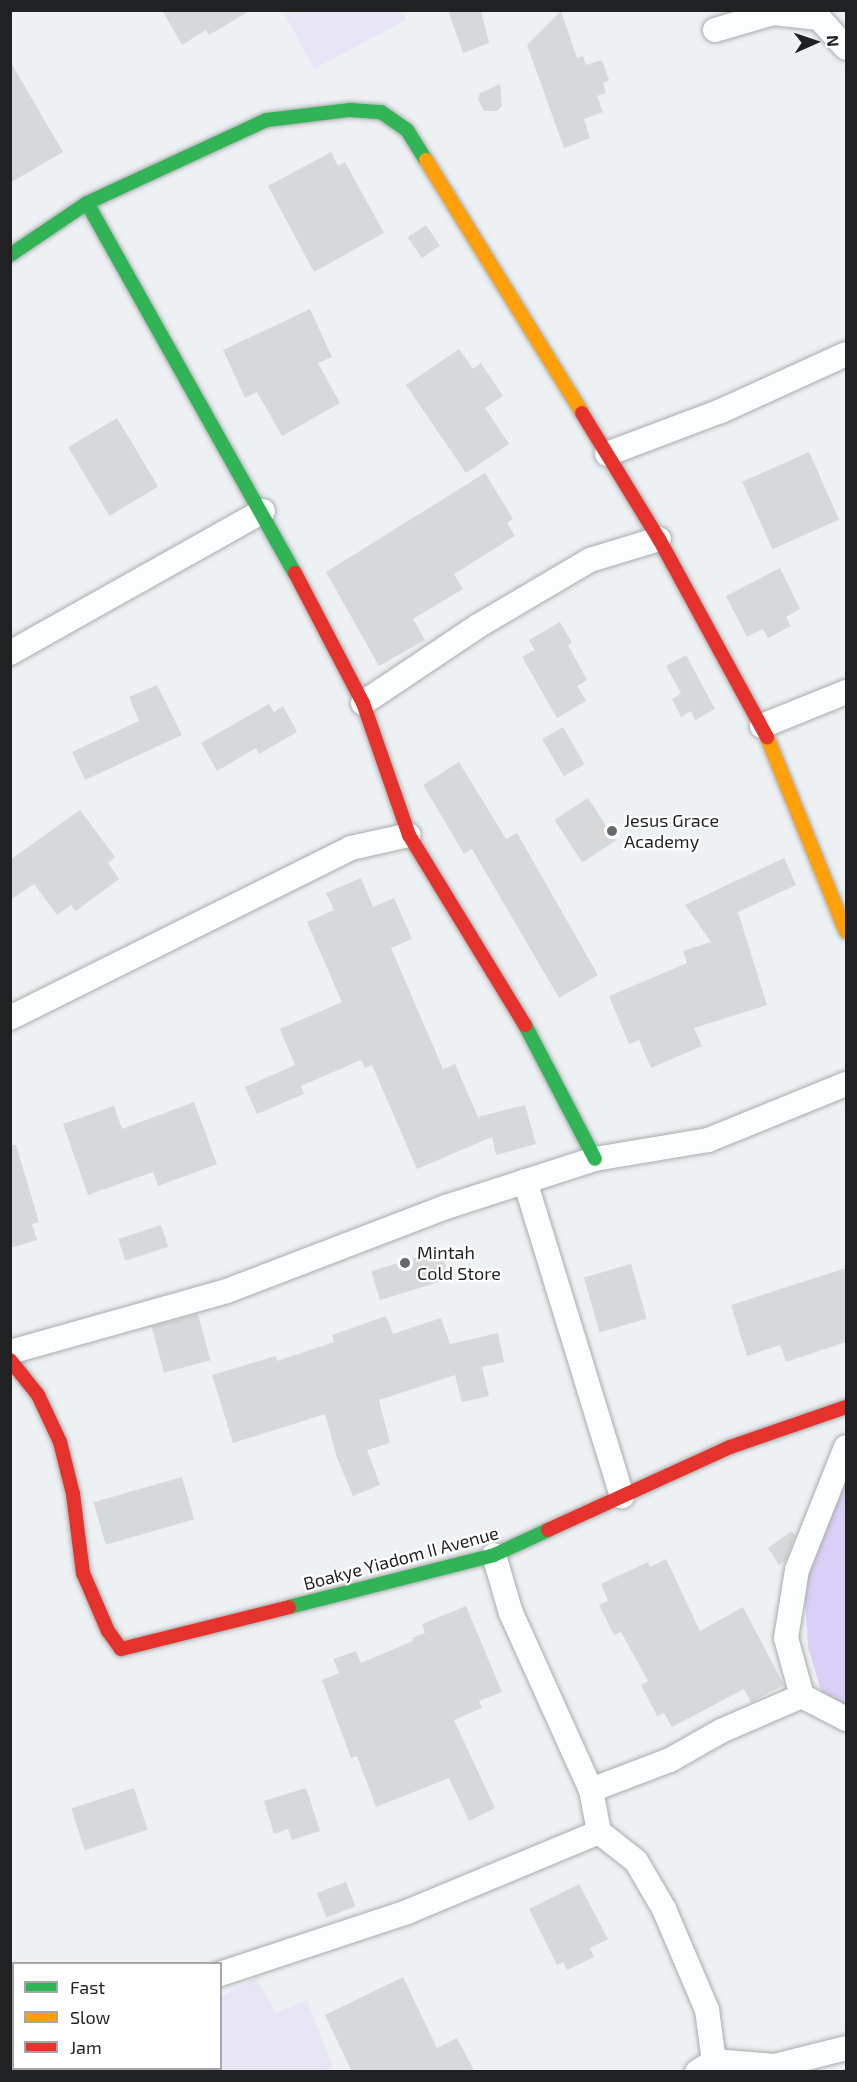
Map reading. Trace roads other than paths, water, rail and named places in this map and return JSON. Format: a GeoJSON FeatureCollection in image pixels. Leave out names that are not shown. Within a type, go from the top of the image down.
{"type":"FeatureCollection","features":[{"type":"Feature","properties":{"kind":"street"},"geometry":{"type":"LineString","coordinates":[[715,30],[773,13],[817,14],[846,48]]}},
{"type":"Feature","properties":{"kind":"street"},"geometry":{"type":"LineString","coordinates":[[10,255],[87,203],[267,120],[350,110],[381,112],[407,130],[659,538],[762,726],[846,932]]}},
{"type":"Feature","properties":{"kind":"street"},"geometry":{"type":"LineString","coordinates":[[87,203],[262,511],[363,703],[410,835],[538,1046],[595,1159]]}},
{"type":"Feature","properties":{"kind":"street"},"geometry":{"type":"LineString","coordinates":[[607,454],[721,411],[846,354]]}},
{"type":"Feature","properties":{"kind":"street"},"geometry":{"type":"LineString","coordinates":[[10,653],[262,511]]}},
{"type":"Feature","properties":{"kind":"street"},"geometry":{"type":"LineString","coordinates":[[363,703],[478,626],[590,560],[659,538]]}},
{"type":"Feature","properties":{"kind":"street"},"geometry":{"type":"LineString","coordinates":[[762,726],[846,692]]}},
{"type":"Feature","properties":{"kind":"street"},"geometry":{"type":"LineString","coordinates":[[10,1018],[351,848],[410,835]]}},
{"type":"Feature","properties":{"kind":"street"},"geometry":{"type":"LineString","coordinates":[[10,1352],[227,1291],[525,1181],[595,1159],[708,1140],[846,1084]]}},
{"type":"Feature","properties":{"kind":"street"},"geometry":{"type":"LineString","coordinates":[[525,1181],[622,1496]]}},
{"type":"Feature","properties":{"kind":"street","name":"Boakye Yiadom II Avenue"},"geometry":{"type":"LineString","coordinates":[[10,1360],[38,1395],[60,1442],[73,1494],[83,1573],[108,1631],[121,1649],[494,1555],[730,1447],[846,1407]]}},
{"type":"Feature","properties":{"kind":"street"},"geometry":{"type":"LineString","coordinates":[[846,1447],[797,1570],[786,1638],[802,1696],[846,1719]]}},
{"type":"Feature","properties":{"kind":"street"},"geometry":{"type":"LineString","coordinates":[[494,1555],[511,1613],[591,1790],[599,1832],[636,1862],[664,1909],[707,2010],[706,2066],[775,2066],[846,2048]]}},
{"type":"Feature","properties":{"kind":"street"},"geometry":{"type":"LineString","coordinates":[[591,1790],[670,1760],[721,1731],[802,1696]]}},
{"type":"Feature","properties":{"kind":"street"},"geometry":{"type":"LineString","coordinates":[[222,1973],[407,1912],[599,1832]]}},
{"type":"Feature","properties":{"kind":"place","name":"Jesus Grace Academy"},"geometry":{"type":"Point","coordinates":[612,831]}},
{"type":"Feature","properties":{"kind":"place","name":"Mintah Cold Store"},"geometry":{"type":"Point","coordinates":[405,1263]}}]}
